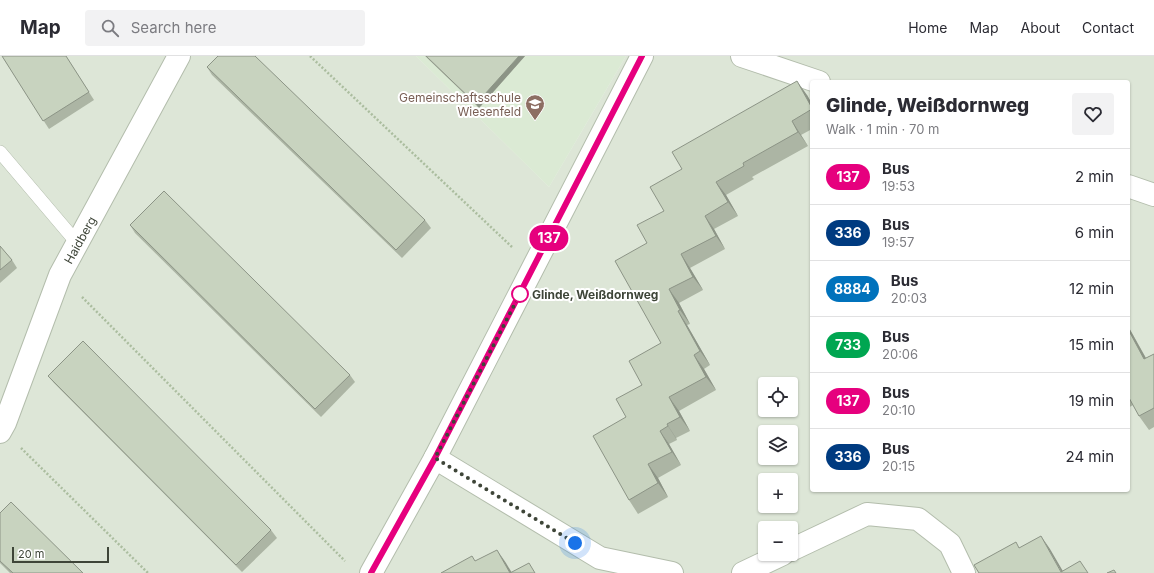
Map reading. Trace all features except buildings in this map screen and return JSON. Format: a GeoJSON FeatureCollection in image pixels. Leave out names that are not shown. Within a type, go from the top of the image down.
{"type":"FeatureCollection","features":[{"type":"Feature","properties":{"kind":"street","name":"Haidberg"},"geometry":{"type":"LineString","coordinates":[[1,431],[60,275],[179,56]]}},
{"type":"Feature","properties":{"kind":"street"},"geometry":{"type":"LineString","coordinates":[[371,573],[435,458],[642,56]]}},
{"type":"Feature","properties":{"kind":"street"},"geometry":{"type":"LineString","coordinates":[[742,56],[813,80]]}},
{"type":"Feature","properties":{"kind":"street"},"geometry":{"type":"LineString","coordinates":[[1130,187],[1154,195]]}},
{"type":"Feature","properties":{"kind":"street"},"geometry":{"type":"LineString","coordinates":[[435,458],[600,558],[672,573]]}},
{"type":"Feature","properties":{"kind":"street"},"geometry":{"type":"LineString","coordinates":[[798,547],[867,514],[918,519],[950,544],[964,573]]}},
{"type":"Feature","properties":{"kind":"street"},"geometry":{"type":"LineString","coordinates":[[744,573],[769,561]]}},
{"type":"Feature","properties":{"kind":"lane"},"geometry":{"type":"LineString","coordinates":[[0,152],[78,244]]}},
{"type":"Feature","properties":{"kind":"path"},"geometry":{"type":"LineString","coordinates":[[310,56],[534,268]]}},
{"type":"Feature","properties":{"kind":"path"},"geometry":{"type":"LineString","coordinates":[[60,275],[346,562]]}},
{"type":"Feature","properties":{"kind":"path"},"geometry":{"type":"LineString","coordinates":[[1,431],[148,573]]}},
{"type":"Feature","properties":{"kind":"shaded area"},"geometry":{"type":"Polygon","coordinates":[[[0,56],[416,56],[549,187],[626,56],[1154,56],[1154,573],[0,573],[0,56]]]}},
{"type":"Feature","properties":{"kind":"shaded area","name":"Gemeinschaftsschule Wiesenfeld"},"geometry":{"type":"Polygon","coordinates":[[[416,56],[626,56],[549,187],[416,56]]]}},
{"type":"Feature","properties":{"kind":"bus line","name":"137"},"geometry":{"type":"LineString","coordinates":[[371,573],[435,458],[642,56]]}},
{"type":"Feature","properties":{"kind":"place","name":"Gemeinschaftsschule Wiesenfeld"},"geometry":{"type":"Point","coordinates":[535,121]}},
{"type":"Feature","properties":{"kind":"place","name":"Glinde, Weißdornweg"},"geometry":{"type":"Point","coordinates":[520,294]}},
{"type":"Feature","properties":{"kind":"route"},"geometry":{"type":"LineString","coordinates":[[520,294],[521,293],[435,458],[575,543]]}}]}
